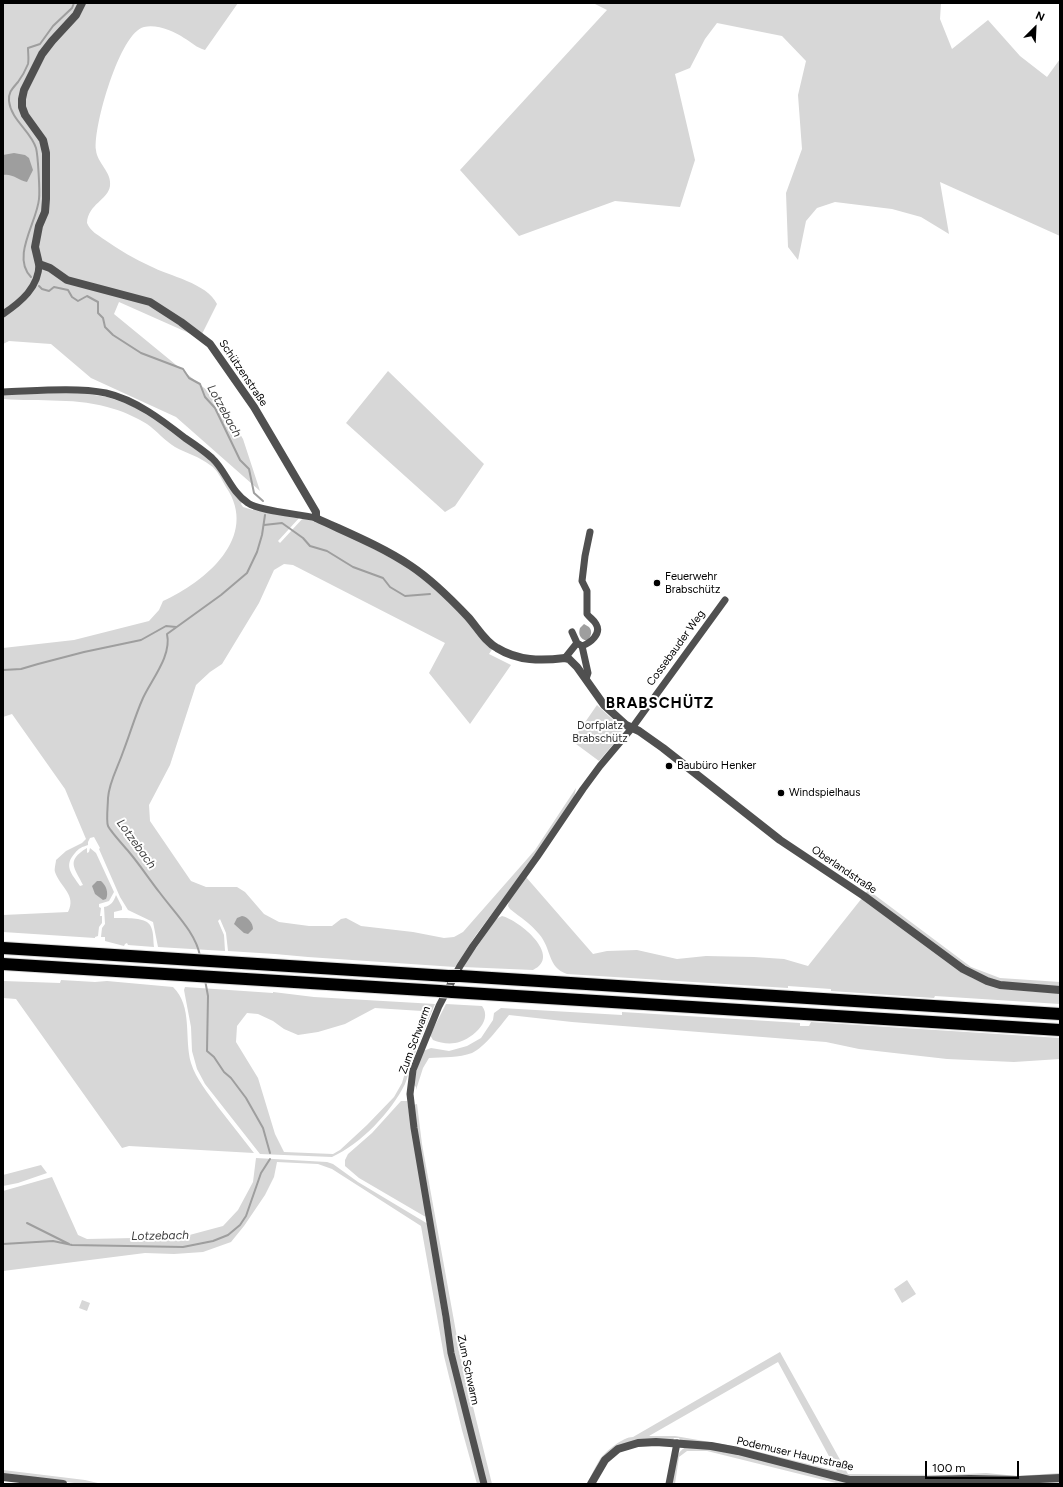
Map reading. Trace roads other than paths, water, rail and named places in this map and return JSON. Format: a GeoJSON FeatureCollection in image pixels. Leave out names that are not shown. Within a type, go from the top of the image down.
{"type":"FeatureCollection","features":[{"type":"Feature","properties":{"kind":"highway"},"geometry":{"type":"LineString","coordinates":[[3,948],[1060,1014]]}},
{"type":"Feature","properties":{"kind":"highway"},"geometry":{"type":"LineString","coordinates":[[3,964],[1060,1030]]}},
{"type":"Feature","properties":{"kind":"street"},"geometry":{"type":"LineString","coordinates":[[3,314],[18,304],[30,291],[39,271],[35,247],[39,226],[45,212],[46,153],[43,140],[25,115],[22,108],[24,90],[42,54],[76,15],[82,3]]}},
{"type":"Feature","properties":{"kind":"street","name":"Schützenstraße"},"geometry":{"type":"LineString","coordinates":[[39,264],[50,268],[67,280],[150,302],[181,322],[210,344],[254,407],[316,512],[316,518]]}},
{"type":"Feature","properties":{"kind":"street"},"geometry":{"type":"LineString","coordinates":[[3,392],[79,391],[106,393],[124,399],[150,412],[211,457],[222,469],[240,496],[248,504],[316,518],[370,542],[411,566],[424,576],[453,602],[496,648],[516,657],[535,660],[565,658],[579,645],[590,643],[597,634],[595,622],[587,614],[587,590],[582,581],[590,532]]}},
{"type":"Feature","properties":{"kind":"street","name":"Cossebauder Weg"},"geometry":{"type":"LineString","coordinates":[[632,728],[725,600]]}},
{"type":"Feature","properties":{"kind":"street"},"geometry":{"type":"LineString","coordinates":[[572,632],[579,645],[588,673],[586,679]]}},
{"type":"Feature","properties":{"kind":"street","name":"Oberlandstraße"},"geometry":{"type":"LineString","coordinates":[[565,658],[569,659],[577,667],[604,705],[626,725],[639,731],[663,748],[780,840],[864,896],[963,969],[987,981],[1000,985],[1060,990]]}},
{"type":"Feature","properties":{"kind":"street","name":"Zum Schwarm"},"geometry":{"type":"LineString","coordinates":[[484,1484],[451,1353],[445,1309],[414,1128],[410,1094],[411,1077],[432,1020],[460,966],[583,789],[632,728]]}},
{"type":"Feature","properties":{"kind":"street"},"geometry":{"type":"LineString","coordinates":[[669,1484],[677,1442]]}},
{"type":"Feature","properties":{"kind":"street","name":"Podemuser Hauptstraße"},"geometry":{"type":"LineString","coordinates":[[592,1484],[605,1460],[618,1449],[638,1443],[677,1442],[738,1451],[850,1480],[1019,1480],[1060,1478]]}},
{"type":"Feature","properties":{"kind":"street"},"geometry":{"type":"LineString","coordinates":[[3,1476],[63,1484]]}},
{"type":"Feature","properties":{"kind":"waterway","name":"Lotzebach"},"geometry":{"type":"LineString","coordinates":[[31,277],[26,269],[24,250],[39,199],[37,152],[30,136],[13,114],[9,101],[9,95],[28,64],[28,48],[40,44],[53,26],[72,8],[74,3]]}},
{"type":"Feature","properties":{"kind":"waterway","name":"Lotzebach"},"geometry":{"type":"LineString","coordinates":[[39,286],[42,289],[49,291],[54,287],[68,290],[72,297],[78,301],[87,296],[98,302],[98,313],[103,318],[105,327],[113,335],[141,353],[183,369],[189,378],[200,384],[205,397],[215,408],[240,460],[249,469],[254,493],[263,501]]}},
{"type":"Feature","properties":{"kind":"waterway","name":"Lotzebach"},"geometry":{"type":"LineString","coordinates":[[200,956],[198,947],[184,923],[108,826],[108,798],[112,780],[140,705],[164,659],[168,642],[167,634],[221,595],[247,573],[257,552],[262,535],[265,515]]}},
{"type":"Feature","properties":{"kind":"waterway"},"geometry":{"type":"LineString","coordinates":[[264,525],[282,523],[303,538],[310,546],[327,551],[353,567],[383,578],[390,587],[405,596],[430,594]]}},
{"type":"Feature","properties":{"kind":"waterway"},"geometry":{"type":"LineString","coordinates":[[3,670],[21,669],[84,652],[141,640],[166,626],[176,627]]}},
{"type":"Feature","properties":{"kind":"waterway","name":"Lotzebach"},"geometry":{"type":"LineString","coordinates":[[205,980],[208,996],[207,1051],[214,1057],[224,1072],[231,1078],[246,1098],[263,1128],[270,1153]]}},
{"type":"Feature","properties":{"kind":"waterway","name":"Lotzebach"},"geometry":{"type":"LineString","coordinates":[[3,1244],[53,1241],[72,1245],[183,1247],[213,1241],[228,1235],[240,1225],[246,1216],[261,1173],[270,1159]]}},
{"type":"Feature","properties":{"kind":"waterway"},"geometry":{"type":"LineString","coordinates":[[27,1223],[69,1244]]}},
{"type":"Feature","properties":{"kind":"place","name":"Feuerwehr Brabschütz"},"geometry":{"type":"Point","coordinates":[657,583]}},
{"type":"Feature","properties":{"kind":"place","name":"Baubüro Henker"},"geometry":{"type":"Point","coordinates":[669,766]}},
{"type":"Feature","properties":{"kind":"place","name":"Windspielhaus"},"geometry":{"type":"Point","coordinates":[781,793]}},
{"type":"Feature","properties":{"kind":"district","name":"BRABSCHÜTZ"},"geometry":{"type":"Point","coordinates":[660,704]}},
{"type":"Feature","properties":{"kind":"park label","name":"Dorfplatz Brabschütz"},"geometry":{"type":"Point","coordinates":[600,732]}}]}
